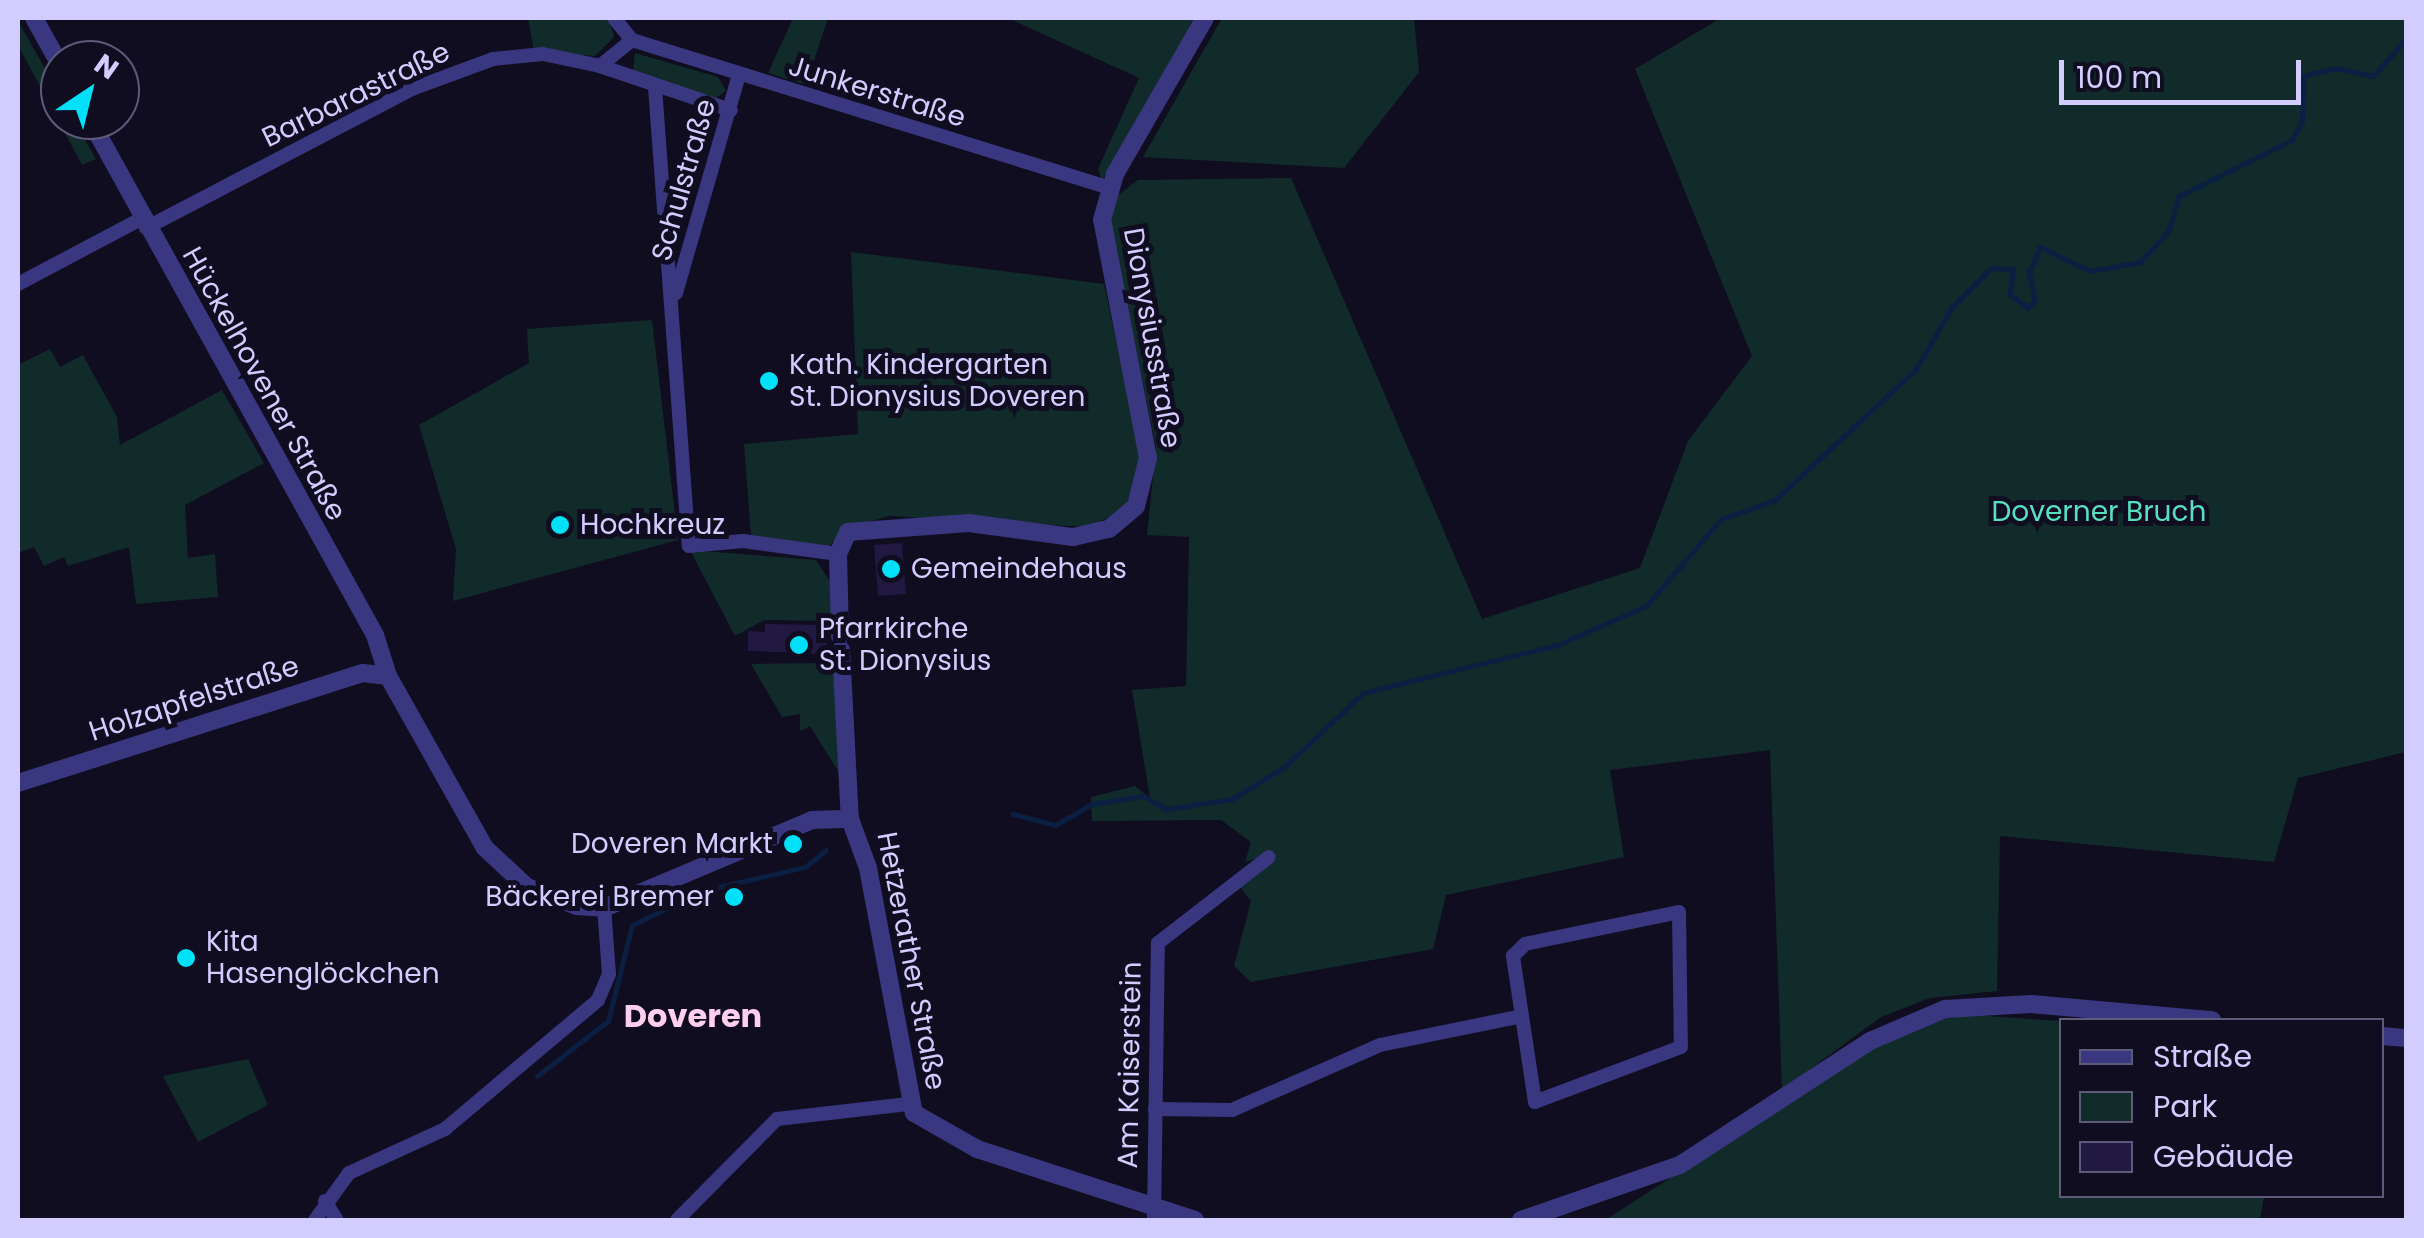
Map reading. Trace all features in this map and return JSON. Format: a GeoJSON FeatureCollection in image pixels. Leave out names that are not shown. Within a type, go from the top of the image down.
{"type":"FeatureCollection","features":[{"type":"Feature","properties":{"kind":"street"},"geometry":{"type":"LineString","coordinates":[[34,18],[46,40]]}},
{"type":"Feature","properties":{"kind":"street"},"geometry":{"type":"LineString","coordinates":[[600,66],[632,40],[614,18]]}},
{"type":"Feature","properties":{"kind":"street","name":"Dionysiusstraße"},"geometry":{"type":"LineString","coordinates":[[838,554],[848,532],[888,524],[969,523],[1072,537],[1109,529],[1136,506],[1148,458],[1105,242],[1108,187],[1205,18]]}},
{"type":"Feature","properties":{"kind":"street","name":"Junkerstraße"},"geometry":{"type":"LineString","coordinates":[[632,40],[1108,187]]}},
{"type":"Feature","properties":{"kind":"street","name":"Barbarastraße"},"geometry":{"type":"LineString","coordinates":[[18,284],[412,89],[492,58],[543,54],[600,66],[655,88],[731,110]]}},
{"type":"Feature","properties":{"kind":"street","name":"Schulstraße"},"geometry":{"type":"LineString","coordinates":[[674,299],[739,74]]}},
{"type":"Feature","properties":{"kind":"street","name":"Schulstraße"},"geometry":{"type":"LineString","coordinates":[[655,88],[674,299],[689,546],[743,541],[838,554]]}},
{"type":"Feature","properties":{"kind":"street","name":"Hückelhovener Straße"},"geometry":{"type":"LineString","coordinates":[[100,140],[375,635],[388,676],[485,848],[527,887],[604,908]]}},
{"type":"Feature","properties":{"kind":"street"},"geometry":{"type":"LineString","coordinates":[[315,1220],[325,1201],[349,1173],[445,1129],[598,1000],[608,974],[604,908],[812,820],[850,819],[838,554]]}},
{"type":"Feature","properties":{"kind":"street","name":"Holzapfelstraße"},"geometry":{"type":"LineString","coordinates":[[18,783],[363,673],[388,676]]}},
{"type":"Feature","properties":{"kind":"street","name":"Hetzerather Straße"},"geometry":{"type":"LineString","coordinates":[[850,819],[868,868],[908,1104],[935,1132],[1153,1215],[1195,1220]]}},
{"type":"Feature","properties":{"kind":"street","name":"Am Kaiserstein"},"geometry":{"type":"LineString","coordinates":[[1153,1215],[1158,944],[1269,858]]}},
{"type":"Feature","properties":{"kind":"street"},"geometry":{"type":"LineString","coordinates":[[1679,912],[1681,1048],[1535,1102],[1518,1017],[1513,956],[1525,944],[1679,912]]}},
{"type":"Feature","properties":{"kind":"street"},"geometry":{"type":"LineString","coordinates":[[1521,1220],[1680,1166],[1898,1025],[1973,1005],[2180,1018]]}},
{"type":"Feature","properties":{"kind":"street"},"geometry":{"type":"LineString","coordinates":[[1155,1109],[1232,1110],[1380,1045],[1518,1017]]}},
{"type":"Feature","properties":{"kind":"street"},"geometry":{"type":"LineString","coordinates":[[677,1220],[777,1119],[908,1104]]}},
{"type":"Feature","properties":{"kind":"street"},"geometry":{"type":"LineString","coordinates":[[325,1201],[337,1220]]}},
{"type":"Feature","properties":{"kind":"green space"},"geometry":{"type":"Polygon","coordinates":[[[528,18],[609,18],[614,37],[595,56],[534,51],[528,18]]]}},
{"type":"Feature","properties":{"kind":"green space"},"geometry":{"type":"Polygon","coordinates":[[[793,18],[828,18],[806,85],[768,73],[793,18]]]}},
{"type":"Feature","properties":{"kind":"green space"},"geometry":{"type":"Polygon","coordinates":[[[1008,18],[1197,18],[1102,180],[1098,169],[1139,78],[1008,18]]]}},
{"type":"Feature","properties":{"kind":"green space"},"geometry":{"type":"Polygon","coordinates":[[[1222,18],[1414,18],[1419,72],[1344,168],[1143,157],[1222,18]]]}},
{"type":"Feature","properties":{"kind":"green space","name":"Doverner Bruch"},"geometry":{"type":"Polygon","coordinates":[[[1721,18],[2406,18],[2406,752],[2298,778],[2274,862],[2000,836],[1997,991],[1930,998],[1881,1017],[1782,1090],[1770,750],[1610,770],[1624,857],[1446,895],[1433,949],[1251,982],[1234,966],[1251,901],[1236,882],[1264,856],[1245,862],[1251,842],[1221,820],[1092,821],[1091,797],[1135,786],[1150,798],[1132,690],[1186,686],[1189,537],[1147,535],[1156,447],[1110,220],[1117,196],[1138,180],[1291,178],[1482,619],[1640,568],[1688,441],[1752,356],[1635,69],[1721,18]]]}},
{"type":"Feature","properties":{"kind":"green space"},"geometry":{"type":"Polygon","coordinates":[[[18,21],[40,60],[40,86],[18,45],[18,21]]]}},
{"type":"Feature","properties":{"kind":"green space"},"geometry":{"type":"Polygon","coordinates":[[[635,53],[718,77],[726,91],[716,98],[633,71],[635,53]]]}},
{"type":"Feature","properties":{"kind":"green space"},"geometry":{"type":"Polygon","coordinates":[[[69,140],[85,140],[96,159],[82,165],[69,140]]]}},
{"type":"Feature","properties":{"kind":"green space"},"geometry":{"type":"Polygon","coordinates":[[[851,252],[1104,284],[1142,462],[1130,505],[1091,527],[889,516],[847,528],[828,547],[751,536],[744,444],[858,434],[851,252]]]}},
{"type":"Feature","properties":{"kind":"green space"},"geometry":{"type":"Polygon","coordinates":[[[652,320],[678,540],[453,601],[456,549],[419,425],[529,363],[527,329],[652,320]]]}},
{"type":"Feature","properties":{"kind":"green space"},"geometry":{"type":"Polygon","coordinates":[[[50,349],[60,367],[83,355],[117,417],[120,445],[222,390],[264,463],[185,505],[188,558],[215,554],[218,597],[136,604],[129,547],[68,566],[64,557],[44,566],[34,547],[18,553],[18,365],[50,349]]]}},
{"type":"Feature","properties":{"kind":"green space"},"geometry":{"type":"Polygon","coordinates":[[[690,550],[816,560],[831,583],[833,621],[764,620],[735,636],[690,550]]]}},
{"type":"Feature","properties":{"kind":"green space"},"geometry":{"type":"Polygon","coordinates":[[[832,663],[840,774],[810,726],[800,731],[800,714],[782,717],[751,664],[832,663]]]}},
{"type":"Feature","properties":{"kind":"green space"},"geometry":{"type":"Polygon","coordinates":[[[1957,1014],[2059,1021],[2059,1198],[2264,1198],[2260,1220],[1605,1220],[1889,1038],[1957,1014]]]}},
{"type":"Feature","properties":{"kind":"green space"},"geometry":{"type":"Polygon","coordinates":[[[248,1059],[268,1105],[198,1142],[163,1076],[248,1059]]]}},
{"type":"Feature","properties":{"kind":"building","name":"Gemeindehaus"},"geometry":{"type":"Polygon","coordinates":[[[902,543],[906,594],[878,596],[874,545],[902,543]]]}},
{"type":"Feature","properties":{"kind":"building","name":"Pfarrkirche St. Dionysius"},"geometry":{"type":"Polygon","coordinates":[[[765,624],[823,625],[829,654],[748,651],[748,631],[765,632],[765,624]]]}},
{"type":"Feature","properties":{"kind":"waterway"},"geometry":{"type":"LineString","coordinates":[[1013,814],[1055,825],[1092,804],[1143,796],[1166,809],[1232,799],[1284,767],[1363,693],[1557,645],[1646,606],[1721,519],[1775,500],[1916,369],[1952,307],[1991,268],[2013,269],[2010,294],[2027,308],[2035,301],[2029,272],[2040,247],[2090,271],[2140,262],[2168,232],[2179,196],[2292,140],[2302,121],[2303,76],[2335,68],[2373,76],[2406,39]]}},
{"type":"Feature","properties":{"kind":"waterway"},"geometry":{"type":"LineString","coordinates":[[537,1076],[608,1021],[632,925],[705,890],[805,867],[826,850]]}},
{"type":"Feature","properties":{"kind":"place","name":"Kath. Kindergarten St. Dionysius Doveren"},"geometry":{"type":"Point","coordinates":[769,381]}},
{"type":"Feature","properties":{"kind":"place","name":"Hochkreuz"},"geometry":{"type":"Point","coordinates":[560,525]}},
{"type":"Feature","properties":{"kind":"place","name":"Gemeindehaus"},"geometry":{"type":"Point","coordinates":[891,569]}},
{"type":"Feature","properties":{"kind":"place","name":"Pfarrkirche St. Dionysius"},"geometry":{"type":"Point","coordinates":[799,645]}},
{"type":"Feature","properties":{"kind":"place","name":"Doveren Markt"},"geometry":{"type":"Point","coordinates":[793,844]}},
{"type":"Feature","properties":{"kind":"place","name":"Bäckerei Bremer"},"geometry":{"type":"Point","coordinates":[734,897]}},
{"type":"Feature","properties":{"kind":"place","name":"Kita Hasenglöckchen"},"geometry":{"type":"Point","coordinates":[186,958]}},
{"type":"Feature","properties":{"kind":"district","name":"Doveren"},"geometry":{"type":"Point","coordinates":[693,1016]}}]}
